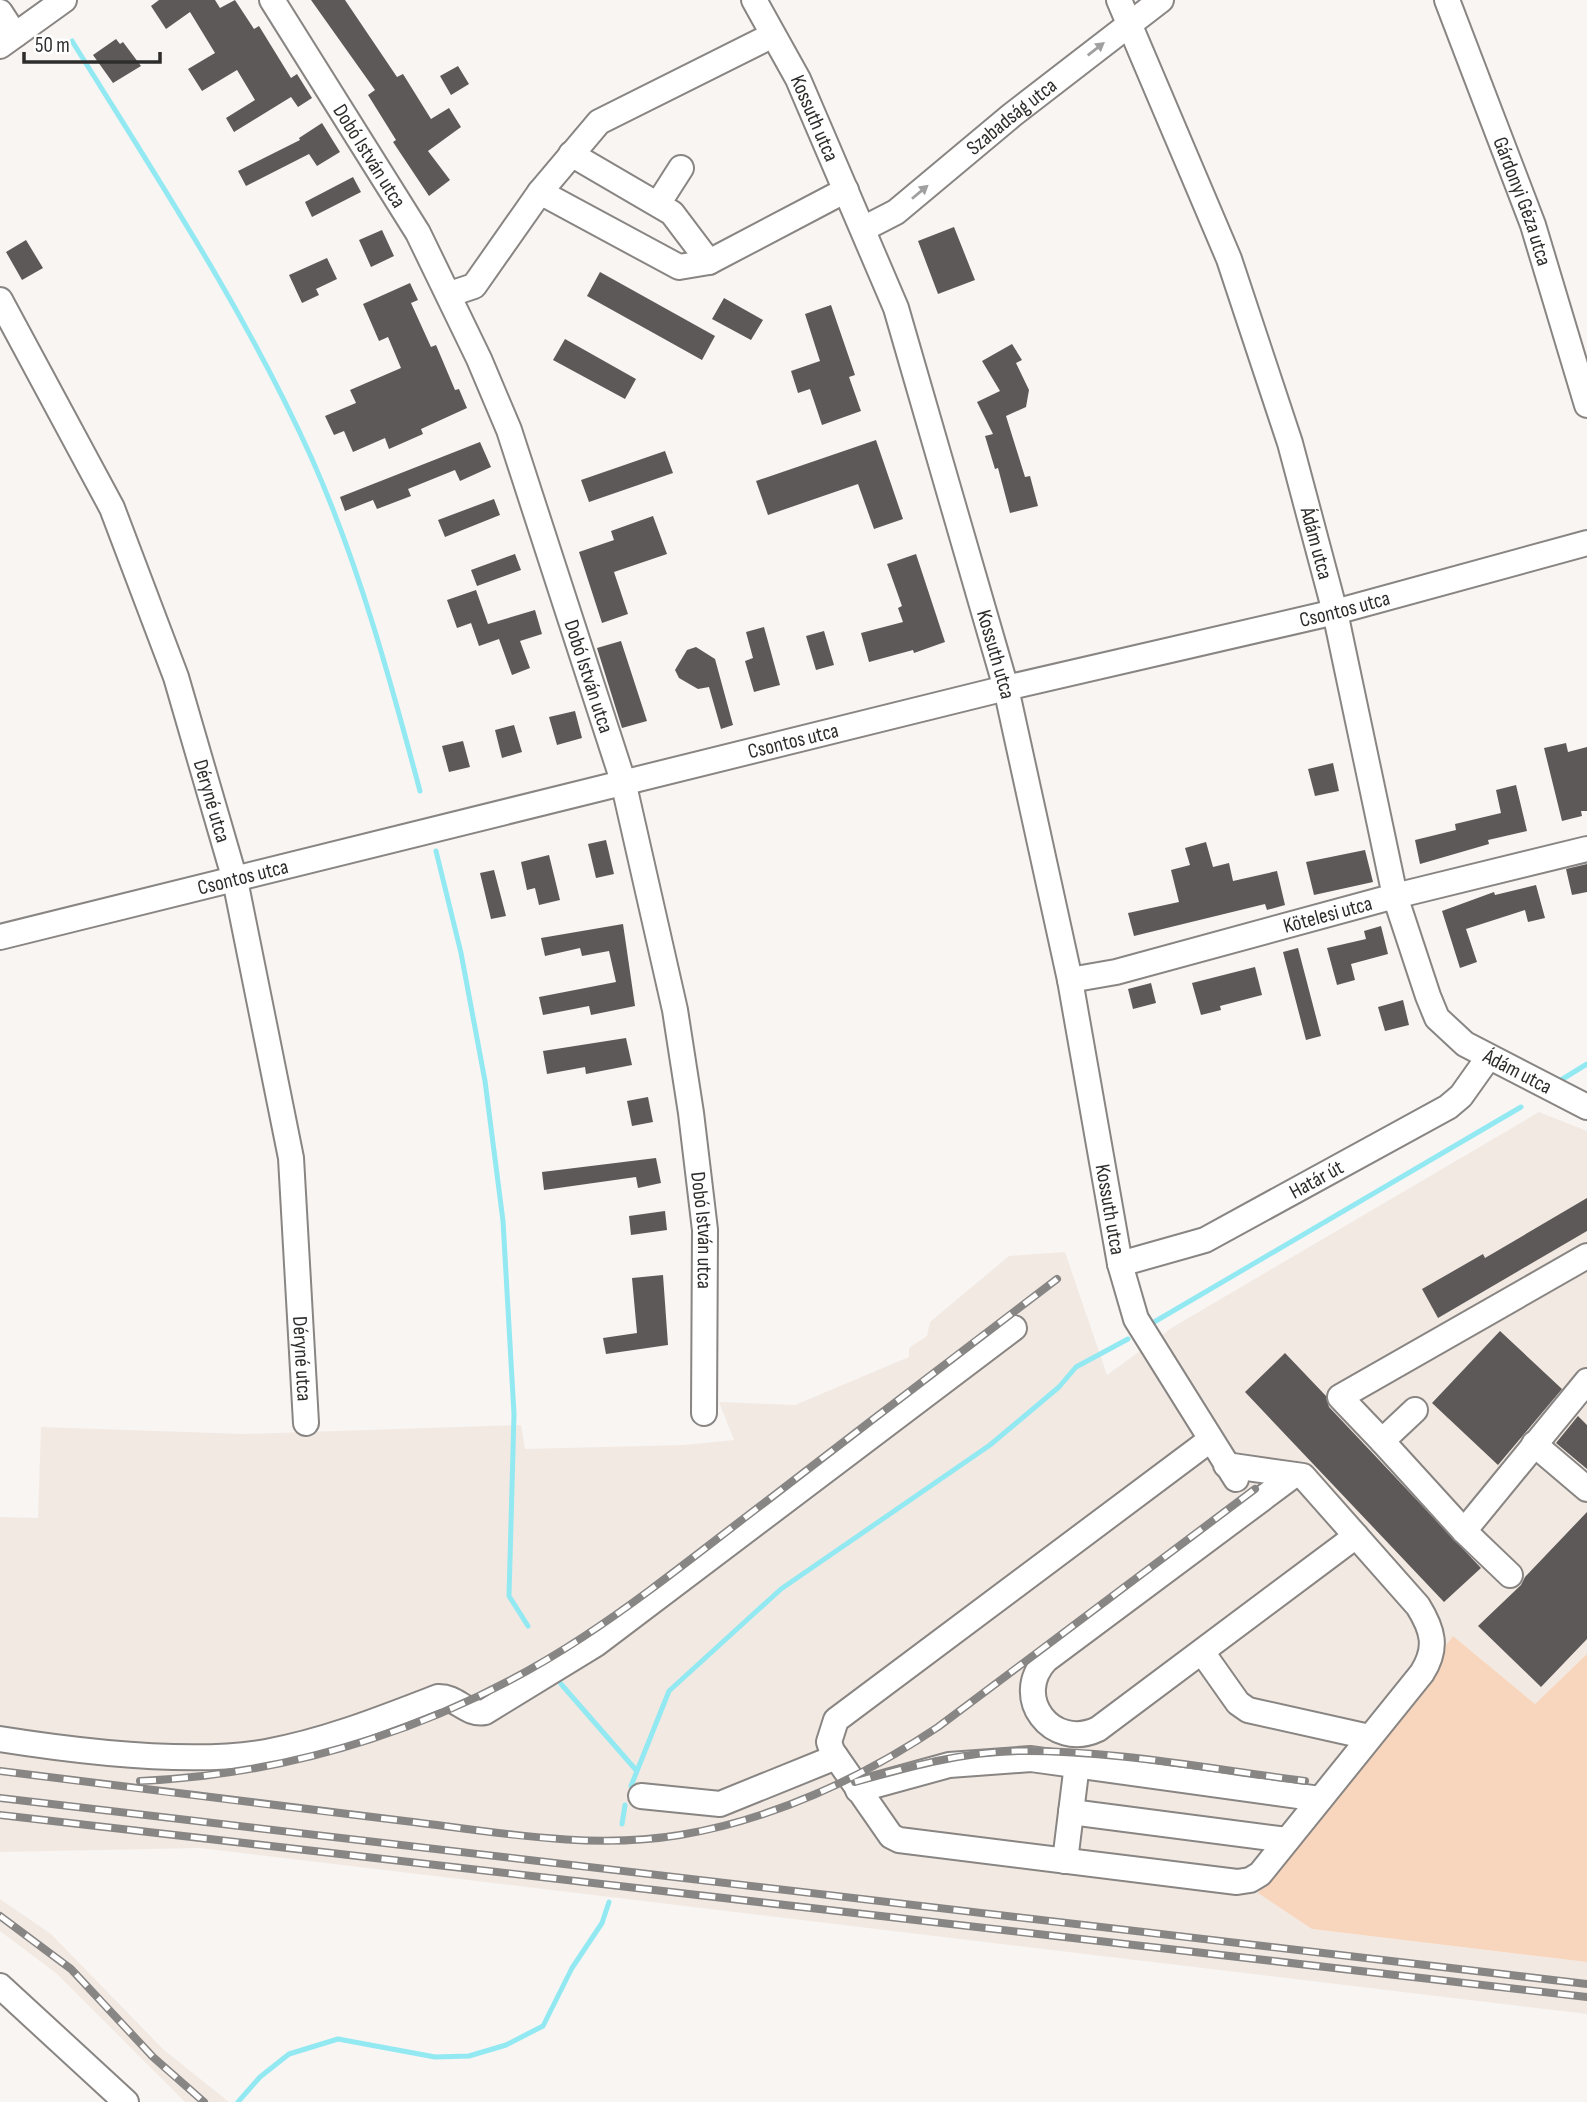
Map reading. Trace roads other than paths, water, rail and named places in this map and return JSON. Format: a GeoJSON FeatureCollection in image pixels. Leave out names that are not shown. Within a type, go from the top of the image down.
{"type":"FeatureCollection","features":[{"type":"Feature","properties":{"kind":"street"},"geometry":{"type":"LineString","coordinates":[[0,12],[7,40],[64,0]]}},
{"type":"Feature","properties":{"kind":"street","name":"Dobó István utca"},"geometry":{"type":"LineString","coordinates":[[272,0],[418,233],[450,294],[509,430],[623,781],[675,1010],[691,1114],[705,1230],[704,1413]]}},
{"type":"Feature","properties":{"kind":"street","name":"Kossuth utca"},"geometry":{"type":"LineString","coordinates":[[754,0],[798,79],[896,308],[1006,688],[1070,979],[1120,1264],[1136,1319],[1145,1339],[1231,1472],[1294,1475]]}},
{"type":"Feature","properties":{"kind":"street","name":"Ádám utca"},"geometry":{"type":"LineString","coordinates":[[1119,0],[1229,259],[1290,443],[1335,612],[1395,896],[1437,1018],[1465,1044],[1488,1058],[1586,1103]]}},
{"type":"Feature","properties":{"kind":"street","name":"Szabadság utca"},"geometry":{"type":"LineString","coordinates":[[863,229],[896,212],[1161,0]]}},
{"type":"Feature","properties":{"kind":"street","name":"Gárdonyi Géza utca"},"geometry":{"type":"LineString","coordinates":[[1447,0],[1533,225],[1587,405]]}},
{"type":"Feature","properties":{"kind":"street"},"geometry":{"type":"LineString","coordinates":[[450,294],[474,286],[540,192],[590,129],[605,118],[773,35]]}},
{"type":"Feature","properties":{"kind":"street"},"geometry":{"type":"LineString","coordinates":[[571,154],[672,213],[709,262]]}},
{"type":"Feature","properties":{"kind":"street"},"geometry":{"type":"LineString","coordinates":[[658,204],[681,168]]}},
{"type":"Feature","properties":{"kind":"street"},"geometry":{"type":"LineString","coordinates":[[540,192],[663,259],[685,268],[709,262],[846,190]]}},
{"type":"Feature","properties":{"kind":"street"},"geometry":{"type":"LineString","coordinates":[[663,259],[692,241]]}},
{"type":"Feature","properties":{"kind":"street","name":"Déryné utca"},"geometry":{"type":"LineString","coordinates":[[0,300],[112,508],[176,677],[235,880],[291,1158],[306,1423]]}},
{"type":"Feature","properties":{"kind":"street","name":"Csontos utca"},"geometry":{"type":"LineString","coordinates":[[0,937],[623,781],[1335,612],[1587,542]]}},
{"type":"Feature","properties":{"kind":"street","name":"Kötelesi utca"},"geometry":{"type":"LineString","coordinates":[[1070,979],[1116,972],[1395,896],[1587,849]]}},
{"type":"Feature","properties":{"kind":"street","name":"Határ út"},"geometry":{"type":"LineString","coordinates":[[1120,1264],[1205,1240],[1448,1107],[1461,1096],[1488,1058]]}},
{"type":"Feature","properties":{"kind":"street"},"geometry":{"type":"LineString","coordinates":[[1510,1575],[1464,1531],[1340,1396],[1586,1258]]}},
{"type":"Feature","properties":{"kind":"street"},"geometry":{"type":"LineString","coordinates":[[0,1739],[46,1746],[165,1756],[235,1754],[262,1752],[342,1734],[438,1697],[448,1697],[471,1711],[485,1712],[596,1644],[1014,1328]]}},
{"type":"Feature","properties":{"kind":"street"},"geometry":{"type":"LineString","coordinates":[[1464,1531],[1587,1381]]}},
{"type":"Feature","properties":{"kind":"street"},"geometry":{"type":"LineString","coordinates":[[1382,1441],[1415,1410]]}},
{"type":"Feature","properties":{"kind":"street"},"geometry":{"type":"LineString","coordinates":[[1210,1440],[842,1713],[831,1732],[830,1742],[836,1757],[882,1828],[899,1840],[1237,1882],[1250,1880],[1260,1874],[1422,1673],[1431,1658],[1433,1641],[1430,1626],[1418,1606],[1303,1476],[1294,1475],[1046,1660],[1035,1677],[1034,1704],[1045,1722],[1056,1730],[1077,1735],[1091,1732],[1356,1536]]}},
{"type":"Feature","properties":{"kind":"street"},"geometry":{"type":"LineString","coordinates":[[1534,1444],[1587,1489]]}},
{"type":"Feature","properties":{"kind":"street"},"geometry":{"type":"LineString","coordinates":[[1202,1652],[1238,1703],[1248,1710],[1369,1737]]}},
{"type":"Feature","properties":{"kind":"street"},"geometry":{"type":"LineString","coordinates":[[641,1796],[720,1804],[836,1757]]}},
{"type":"Feature","properties":{"kind":"street"},"geometry":{"type":"LineString","coordinates":[[858,1790],[922,1770],[982,1760],[1031,1759],[1320,1799]]}},
{"type":"Feature","properties":{"kind":"street"},"geometry":{"type":"LineString","coordinates":[[1065,1861],[1077,1764]]}},
{"type":"Feature","properties":{"kind":"street"},"geometry":{"type":"LineString","coordinates":[[1071,1812],[1287,1840]]}},
{"type":"Feature","properties":{"kind":"street"},"geometry":{"type":"LineString","coordinates":[[0,1986],[126,2102]]}},
{"type":"Feature","properties":{"kind":"waterway"},"geometry":{"type":"LineString","coordinates":[[72,41],[229,298],[259,351],[312,459],[359,581],[420,791]]}},
{"type":"Feature","properties":{"kind":"waterway"},"geometry":{"type":"LineString","coordinates":[[436,851],[461,953],[485,1081],[503,1221],[514,1414],[509,1596],[528,1626]]}},
{"type":"Feature","properties":{"kind":"waterway"},"geometry":{"type":"LineString","coordinates":[[1561,1080],[1587,1064]]}},
{"type":"Feature","properties":{"kind":"waterway"},"geometry":{"type":"LineString","coordinates":[[1149,1325],[1521,1107]]}},
{"type":"Feature","properties":{"kind":"waterway"},"geometry":{"type":"LineString","coordinates":[[631,1786],[669,1691],[781,1589],[990,1445],[1059,1387],[1076,1367],[1128,1339]]}},
{"type":"Feature","properties":{"kind":"waterway"},"geometry":{"type":"LineString","coordinates":[[561,1684],[636,1770]]}},
{"type":"Feature","properties":{"kind":"waterway"},"geometry":{"type":"LineString","coordinates":[[622,1824],[625,1805]]}},
{"type":"Feature","properties":{"kind":"waterway"},"geometry":{"type":"LineString","coordinates":[[238,2102],[260,2077],[289,2054],[338,2039],[435,2057],[469,2056],[506,2045],[543,2026],[572,1968],[602,1923],[609,1902]]}},
{"type":"Feature","properties":{"kind":"railway"},"geometry":{"type":"LineString","coordinates":[[140,1781],[257,1768],[371,1739],[426,1719],[533,1668],[607,1621],[654,1587],[1057,1279]]}},
{"type":"Feature","properties":{"kind":"railway"},"geometry":{"type":"LineString","coordinates":[[0,1771],[542,1838],[611,1841],[646,1839],[714,1828],[782,1808],[847,1780],[909,1746],[1255,1489]]}},
{"type":"Feature","properties":{"kind":"railway"},"geometry":{"type":"LineString","coordinates":[[855,1782],[956,1757],[1018,1751],[1126,1757],[1305,1781]]}},
{"type":"Feature","properties":{"kind":"railway"},"geometry":{"type":"LineString","coordinates":[[0,1798],[1587,1984]]}},
{"type":"Feature","properties":{"kind":"railway"},"geometry":{"type":"LineString","coordinates":[[0,1815],[1587,1997]]}},
{"type":"Feature","properties":{"kind":"railway"},"geometry":{"type":"LineString","coordinates":[[0,1916],[71,1969],[153,2057],[204,2102]]}}]}
